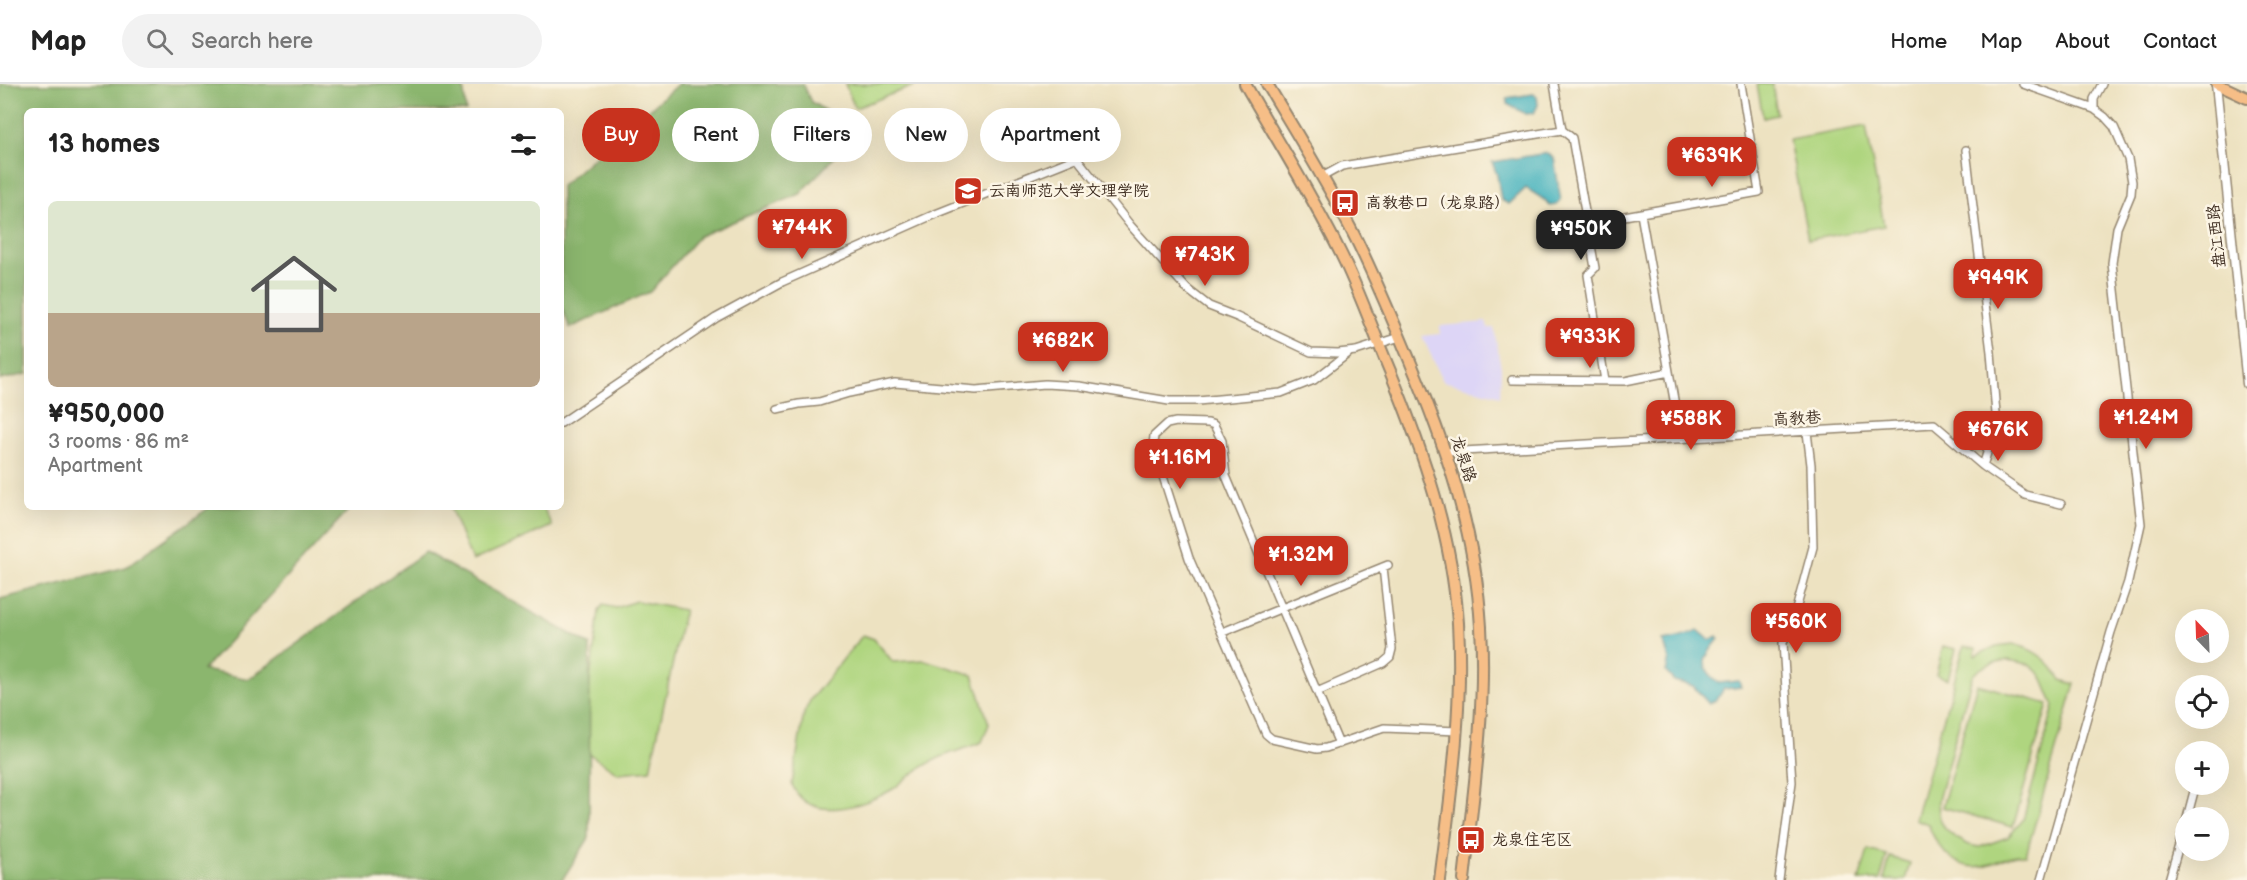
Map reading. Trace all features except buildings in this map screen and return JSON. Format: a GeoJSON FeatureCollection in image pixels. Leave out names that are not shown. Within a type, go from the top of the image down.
{"type":"FeatureCollection","features":[{"type":"Feature","properties":{"kind":"main road"},"geometry":{"type":"LineString","coordinates":[[1245,84],[1340,252],[1368,314],[1378,344],[1413,427],[1442,516],[1458,620],[1460,666],[1458,731],[1440,880]]}},
{"type":"Feature","properties":{"kind":"main road","name":"龙泉路"},"geometry":{"type":"LineString","coordinates":[[1267,84],[1322,177],[1356,241],[1400,337],[1446,452],[1463,512],[1475,572],[1481,626],[1481,732],[1464,880]]}},
{"type":"Feature","properties":{"kind":"main road"},"geometry":{"type":"LineString","coordinates":[[2216,84],[2247,98]]}},
{"type":"Feature","properties":{"kind":"street"},"geometry":{"type":"LineString","coordinates":[[1554,84],[1562,130],[1572,138],[1595,268],[1588,275],[1605,381]]}},
{"type":"Feature","properties":{"kind":"street"},"geometry":{"type":"LineString","coordinates":[[1586,223],[1759,192],[1741,84]]}},
{"type":"Feature","properties":{"kind":"street"},"geometry":{"type":"LineString","coordinates":[[2023,84],[2094,109],[2114,127],[2128,159],[2132,182],[2118,228],[2112,263],[2141,524],[2128,582],[2111,632],[2041,880]]}},
{"type":"Feature","properties":{"kind":"street"},"geometry":{"type":"LineString","coordinates":[[2094,109],[2094,99],[2102,84]]}},
{"type":"Feature","properties":{"kind":"street","name":"盘江西路"},"geometry":{"type":"LineString","coordinates":[[2216,84],[2247,384]]}},
{"type":"Feature","properties":{"kind":"street"},"geometry":{"type":"LineString","coordinates":[[1322,177],[1342,166],[1562,130]]}},
{"type":"Feature","properties":{"kind":"street"},"geometry":{"type":"LineString","coordinates":[[1966,150],[1991,352],[1996,414],[1983,466],[2025,495],[2061,504]]}},
{"type":"Feature","properties":{"kind":"street"},"geometry":{"type":"LineString","coordinates":[[564,421],[716,318],[782,282],[933,215],[1066,162]]}},
{"type":"Feature","properties":{"kind":"street"},"geometry":{"type":"LineString","coordinates":[[1079,162],[1130,225],[1187,289],[1209,306],[1311,352],[1350,352],[1400,337]]}},
{"type":"Feature","properties":{"kind":"street"},"geometry":{"type":"LineString","coordinates":[[1641,214],[1681,439]]}},
{"type":"Feature","properties":{"kind":"street"},"geometry":{"type":"LineString","coordinates":[[777,409],[819,402],[895,383],[976,390],[1045,384],[1079,386],[1169,401],[1198,401],[1281,393],[1314,380],[1350,352]]}},
{"type":"Feature","properties":{"kind":"street"},"geometry":{"type":"LineString","coordinates":[[1512,380],[1625,381],[1669,372]]}},
{"type":"Feature","properties":{"kind":"street"},"geometry":{"type":"LineString","coordinates":[[1339,744],[1226,476],[1220,433],[1214,425],[1208,423],[1167,424],[1154,436],[1154,445],[1190,558],[1264,729],[1272,739],[1317,749],[1326,748],[1339,744],[1384,728],[1393,726],[1458,731]]}},
{"type":"Feature","properties":{"kind":"street","name":"高教巷"},"geometry":{"type":"LineString","coordinates":[[1446,452],[1934,424],[1983,466]]}},
{"type":"Feature","properties":{"kind":"street"},"geometry":{"type":"LineString","coordinates":[[1779,880],[1792,782],[1783,643],[1797,606],[1813,547],[1807,432]]}},
{"type":"Feature","properties":{"kind":"street"},"geometry":{"type":"LineString","coordinates":[[1223,632],[1386,566],[1392,649],[1390,657],[1379,666],[1317,692]]}},
{"type":"Feature","properties":{"kind":"street"},"geometry":{"type":"LineString","coordinates":[[2169,880],[2175,859]]}},
{"type":"Feature","properties":{"kind":"shaded area"},"geometry":{"type":"Polygon","coordinates":[[[1486,322],[1488,328],[1494,328],[1501,368],[1500,396],[1443,381],[1422,336],[1440,334],[1440,326],[1486,322]]]}},
{"type":"Feature","properties":{"kind":"green space"},"geometry":{"type":"Polygon","coordinates":[[[0,84],[463,84],[466,108],[24,108],[24,375],[0,380],[0,84]]]}},
{"type":"Feature","properties":{"kind":"green space"},"geometry":{"type":"Polygon","coordinates":[[[678,84],[803,84],[811,102],[821,108],[771,108],[771,162],[830,162],[800,194],[699,236],[650,292],[570,328],[564,313],[564,183],[589,162],[660,162],[660,108],[650,108],[678,84]]]}},
{"type":"Feature","properties":{"kind":"green space"},"geometry":{"type":"Polygon","coordinates":[[[845,84],[919,84],[855,108],[845,84]]]}},
{"type":"Feature","properties":{"kind":"green space"},"geometry":{"type":"Polygon","coordinates":[[[1757,84],[1772,84],[1777,115],[1763,118],[1757,84]]]}},
{"type":"Feature","properties":{"kind":"green space"},"geometry":{"type":"Polygon","coordinates":[[[1866,126],[1884,226],[1808,240],[1789,140],[1866,126]]]}},
{"type":"Feature","properties":{"kind":"green space"},"geometry":{"type":"Polygon","coordinates":[[[206,510],[348,510],[203,670],[249,679],[425,552],[590,645],[589,838],[562,880],[0,880],[0,599],[126,567],[206,510]]]}},
{"type":"Feature","properties":{"kind":"green space"},"geometry":{"type":"Polygon","coordinates":[[[451,510],[544,510],[552,526],[472,561],[451,510]]]}},
{"type":"Feature","properties":{"kind":"green space"},"geometry":{"type":"Polygon","coordinates":[[[636,601],[684,610],[650,770],[618,773],[588,753],[582,740],[599,611],[603,605],[616,608],[636,601]]]}},
{"type":"Feature","properties":{"kind":"green space"},"geometry":{"type":"Polygon","coordinates":[[[863,635],[874,639],[893,662],[925,660],[973,675],[989,724],[982,742],[935,760],[893,789],[853,806],[824,808],[800,797],[792,784],[804,713],[811,699],[863,635]]]}},
{"type":"Feature","properties":{"kind":"green space"},"geometry":{"type":"Polygon","coordinates":[[[2013,644],[2028,649],[2047,661],[2061,680],[2075,684],[2026,855],[2012,856],[1980,867],[1969,866],[1951,858],[1938,843],[1928,824],[1915,819],[1964,646],[1976,648],[1975,656],[1996,646],[2013,644]],[[2008,660],[1998,662],[1984,667],[1972,676],[1938,800],[1939,816],[1944,828],[1969,845],[1980,847],[2008,837],[2023,820],[2054,706],[2041,675],[2028,664],[2008,660]]]}},
{"type":"Feature","properties":{"kind":"green space"},"geometry":{"type":"Polygon","coordinates":[[[1943,646],[1956,649],[1948,679],[1936,675],[1943,646]]]}},
{"type":"Feature","properties":{"kind":"green space"},"geometry":{"type":"Polygon","coordinates":[[[1977,684],[2048,704],[2013,827],[1942,807],[1977,684]]]}},
{"type":"Feature","properties":{"kind":"green space"},"geometry":{"type":"Polygon","coordinates":[[[1868,850],[1887,855],[1880,880],[1859,880],[1868,850]]]}},
{"type":"Feature","properties":{"kind":"green space"},"geometry":{"type":"Polygon","coordinates":[[[1890,857],[1910,863],[1905,880],[1884,880],[1890,857]]]}},
{"type":"Feature","properties":{"kind":"water"},"geometry":{"type":"Polygon","coordinates":[[[1533,94],[1537,96],[1538,105],[1534,113],[1526,114],[1507,104],[1507,98],[1533,94]]]}},
{"type":"Feature","properties":{"kind":"water"},"geometry":{"type":"Polygon","coordinates":[[[1547,153],[1554,158],[1561,201],[1557,205],[1550,206],[1526,188],[1509,204],[1501,200],[1497,175],[1492,162],[1547,153]]]}},
{"type":"Feature","properties":{"kind":"water"},"geometry":{"type":"Polygon","coordinates":[[[1698,630],[1710,640],[1717,636],[1719,639],[1706,657],[1708,672],[1719,683],[1739,681],[1741,687],[1724,689],[1717,699],[1709,704],[1693,686],[1674,681],[1666,672],[1669,658],[1663,641],[1685,636],[1698,630]]]}},
{"type":"Feature","properties":{"kind":"place","name":"云南师范大学文理学院"},"geometry":{"type":"Point","coordinates":[968,191]}},
{"type":"Feature","properties":{"kind":"place","name":"高教巷口（龙泉路）"},"geometry":{"type":"Point","coordinates":[1345,203]}},
{"type":"Feature","properties":{"kind":"place","name":"龙泉住宅区"},"geometry":{"type":"Point","coordinates":[1471,840]}}]}
